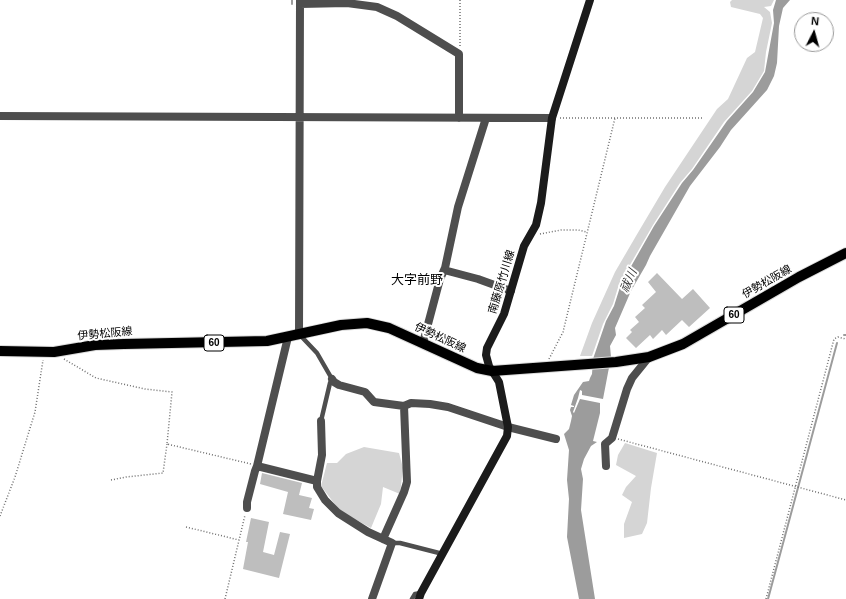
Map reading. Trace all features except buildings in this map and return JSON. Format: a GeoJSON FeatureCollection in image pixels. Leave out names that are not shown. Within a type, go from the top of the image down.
{"type":"FeatureCollection","features":[{"type":"Feature","properties":{"kind":"main road","name":"南藤原竹川線"},"geometry":{"type":"LineString","coordinates":[[508,427],[498,382],[486,360],[487,348],[504,314],[524,246],[536,225],[552,118],[590,0]]}},
{"type":"Feature","properties":{"kind":"main road","name":"伊勢松阪線"},"geometry":{"type":"LineString","coordinates":[[0,351],[44,352],[124,344],[267,341],[341,325],[367,323],[389,328],[477,368],[492,371],[616,362],[649,357],[683,344],[799,277],[846,253]]}},
{"type":"Feature","properties":{"kind":"main road"},"geometry":{"type":"LineString","coordinates":[[420,596],[507,436],[508,427]]}},
{"type":"Feature","properties":{"kind":"street"},"geometry":{"type":"LineString","coordinates":[[299,334],[300,2],[347,2],[377,7],[397,16],[459,54],[459,118]]}},
{"type":"Feature","properties":{"kind":"street"},"geometry":{"type":"LineString","coordinates":[[0,116],[552,118]]}},
{"type":"Feature","properties":{"kind":"street"},"geometry":{"type":"LineString","coordinates":[[423,343],[440,279],[444,270],[458,206],[486,118]]}},
{"type":"Feature","properties":{"kind":"street"},"geometry":{"type":"LineString","coordinates":[[444,270],[478,279],[511,291]]}},
{"type":"Feature","properties":{"kind":"street"},"geometry":{"type":"LineString","coordinates":[[247,508],[288,337]]}},
{"type":"Feature","properties":{"kind":"street"},"geometry":{"type":"LineString","coordinates":[[606,466],[605,444],[612,438],[627,389],[632,378],[649,357]]}},
{"type":"Feature","properties":{"kind":"street"},"geometry":{"type":"LineString","coordinates":[[332,379],[339,385],[365,392],[374,402],[404,406],[411,403],[448,407],[508,427],[556,439]]}},
{"type":"Feature","properties":{"kind":"street"},"geometry":{"type":"LineString","coordinates":[[383,539],[404,492],[406,482],[404,406]]}},
{"type":"Feature","properties":{"kind":"street"},"geometry":{"type":"LineString","coordinates":[[321,421],[322,455],[317,487],[325,500],[338,513],[368,532],[392,543],[372,599]]}},
{"type":"Feature","properties":{"kind":"street"},"geometry":{"type":"LineString","coordinates":[[257,466],[317,481]]}},
{"type":"Feature","properties":{"kind":"lane"},"geometry":{"type":"LineString","coordinates":[[299,334],[317,354],[332,379],[321,421]]}},
{"type":"Feature","properties":{"kind":"lane"},"geometry":{"type":"LineString","coordinates":[[392,543],[400,543],[443,554]]}},
{"type":"Feature","properties":{"kind":"lane"},"geometry":{"type":"LineString","coordinates":[[412,599],[416,594],[420,596]]}},
{"type":"Feature","properties":{"kind":"path"},"geometry":{"type":"LineString","coordinates":[[459,54],[460,0]]}},
{"type":"Feature","properties":{"kind":"path"},"geometry":{"type":"LineString","coordinates":[[552,118],[704,118]]}},
{"type":"Feature","properties":{"kind":"path"},"geometry":{"type":"LineString","coordinates":[[546,366],[563,332],[615,118]]}},
{"type":"Feature","properties":{"kind":"path"},"geometry":{"type":"LineString","coordinates":[[532,233],[535,235],[561,230],[578,230],[587,232]]}},
{"type":"Feature","properties":{"kind":"path"},"geometry":{"type":"LineString","coordinates":[[766,599],[834,338],[838,337],[846,339]]}},
{"type":"Feature","properties":{"kind":"path"},"geometry":{"type":"LineString","coordinates":[[0,516],[15,477],[35,412],[44,352]]}},
{"type":"Feature","properties":{"kind":"path"},"geometry":{"type":"LineString","coordinates":[[64,358],[96,378],[145,389],[172,392],[163,473],[111,480]]}},
{"type":"Feature","properties":{"kind":"path"},"geometry":{"type":"LineString","coordinates":[[612,438],[846,500]]}},
{"type":"Feature","properties":{"kind":"path"},"geometry":{"type":"LineString","coordinates":[[167,444],[257,466]]}},
{"type":"Feature","properties":{"kind":"path"},"geometry":{"type":"LineString","coordinates":[[225,599],[247,508]]}},
{"type":"Feature","properties":{"kind":"path"},"geometry":{"type":"LineString","coordinates":[[186,527],[239,540]]}},
{"type":"Feature","properties":{"kind":"shaded area"},"geometry":{"type":"Polygon","coordinates":[[[732,0],[774,0],[771,6],[764,7],[770,12],[772,23],[764,71],[752,91],[724,122],[692,169],[680,183],[653,225],[619,284],[613,304],[603,324],[592,356],[580,356],[592,323],[615,272],[665,187],[717,109],[728,99],[747,58],[755,52],[763,18],[760,14],[731,7],[730,2],[732,0]]]}},
{"type":"Feature","properties":{"kind":"shaded area"},"geometry":{"type":"Polygon","coordinates":[[[625,443],[657,453],[647,523],[642,534],[624,538],[624,524],[632,502],[622,495],[626,487],[636,476],[616,465],[618,455],[625,443]]]}},
{"type":"Feature","properties":{"kind":"shaded area"},"geometry":{"type":"Polygon","coordinates":[[[364,447],[399,453],[403,468],[400,494],[383,487],[381,504],[371,528],[340,511],[321,486],[327,463],[337,463],[346,454],[364,447]]]}},
{"type":"Feature","properties":{"kind":"water","name":"祓川"},"geometry":{"type":"Polygon","coordinates":[[[776,0],[790,0],[783,8],[779,26],[777,63],[774,76],[767,90],[731,130],[690,186],[631,291],[615,328],[616,335],[610,346],[611,357],[603,399],[582,395],[582,391],[580,390],[573,412],[574,413],[580,399],[600,403],[600,413],[593,441],[597,442],[591,446],[584,459],[581,469],[583,479],[581,510],[595,599],[579,599],[567,537],[569,499],[567,480],[569,450],[564,434],[569,429],[572,416],[570,410],[571,407],[574,407],[571,405],[574,395],[583,382],[589,381],[592,374],[593,359],[621,284],[654,226],[682,183],[693,170],[727,121],[753,92],[765,72],[774,23],[773,10],[776,0]]]}},
{"type":"Feature","properties":{"kind":"waterway"},"geometry":{"type":"LineString","coordinates":[[768,599],[837,343]]}},
{"type":"Feature","properties":{"kind":"district","name":"大字前野"},"geometry":{"type":"Point","coordinates":[417,280]}}]}
